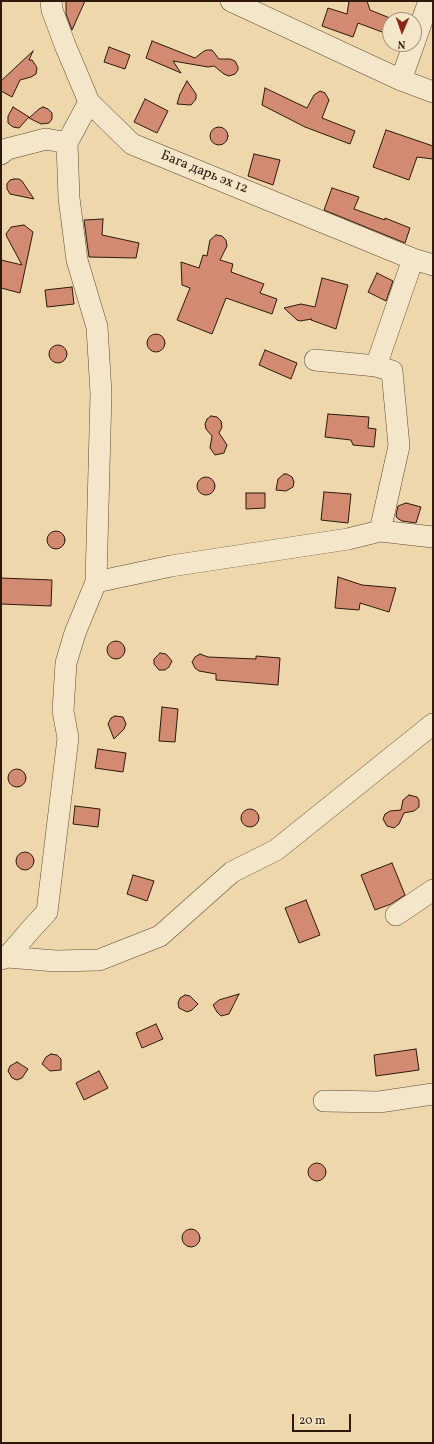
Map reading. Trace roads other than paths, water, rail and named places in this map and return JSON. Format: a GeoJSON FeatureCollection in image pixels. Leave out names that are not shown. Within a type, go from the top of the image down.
{"type":"FeatureCollection","features":[{"type":"Feature","properties":{"kind":"street","name":"Бага дарь эх 12"},"geometry":{"type":"LineString","coordinates":[[51,1],[52,10],[64,45],[88,102],[132,144],[413,259],[433,265]]}},
{"type":"Feature","properties":{"kind":"street"},"geometry":{"type":"LineString","coordinates":[[232,1],[401,80],[433,92]]}},
{"type":"Feature","properties":{"kind":"street"},"geometry":{"type":"LineString","coordinates":[[401,80],[429,1]]}},
{"type":"Feature","properties":{"kind":"street"},"geometry":{"type":"LineString","coordinates":[[4,958],[47,912],[68,738],[63,710],[66,663],[96,582],[101,393],[97,327],[77,260],[69,198],[67,143],[88,102]]}},
{"type":"Feature","properties":{"kind":"street"},"geometry":{"type":"LineString","coordinates":[[1,154],[7,150],[46,139],[67,143]]}},
{"type":"Feature","properties":{"kind":"street"},"geometry":{"type":"LineString","coordinates":[[376,366],[413,259]]}},
{"type":"Feature","properties":{"kind":"street"},"geometry":{"type":"LineString","coordinates":[[316,360],[376,366],[392,371],[399,446],[380,530]]}},
{"type":"Feature","properties":{"kind":"street"},"geometry":{"type":"LineString","coordinates":[[96,582],[171,566],[348,539],[380,530],[433,537]]}},
{"type":"Feature","properties":{"kind":"street"},"geometry":{"type":"LineString","coordinates":[[4,958],[56,961],[100,960],[160,936],[232,872],[276,850],[433,724]]}},
{"type":"Feature","properties":{"kind":"street"},"geometry":{"type":"LineString","coordinates":[[396,915],[433,890]]}},
{"type":"Feature","properties":{"kind":"street"},"geometry":{"type":"LineString","coordinates":[[324,1101],[379,1102],[433,1094]]}}]}
